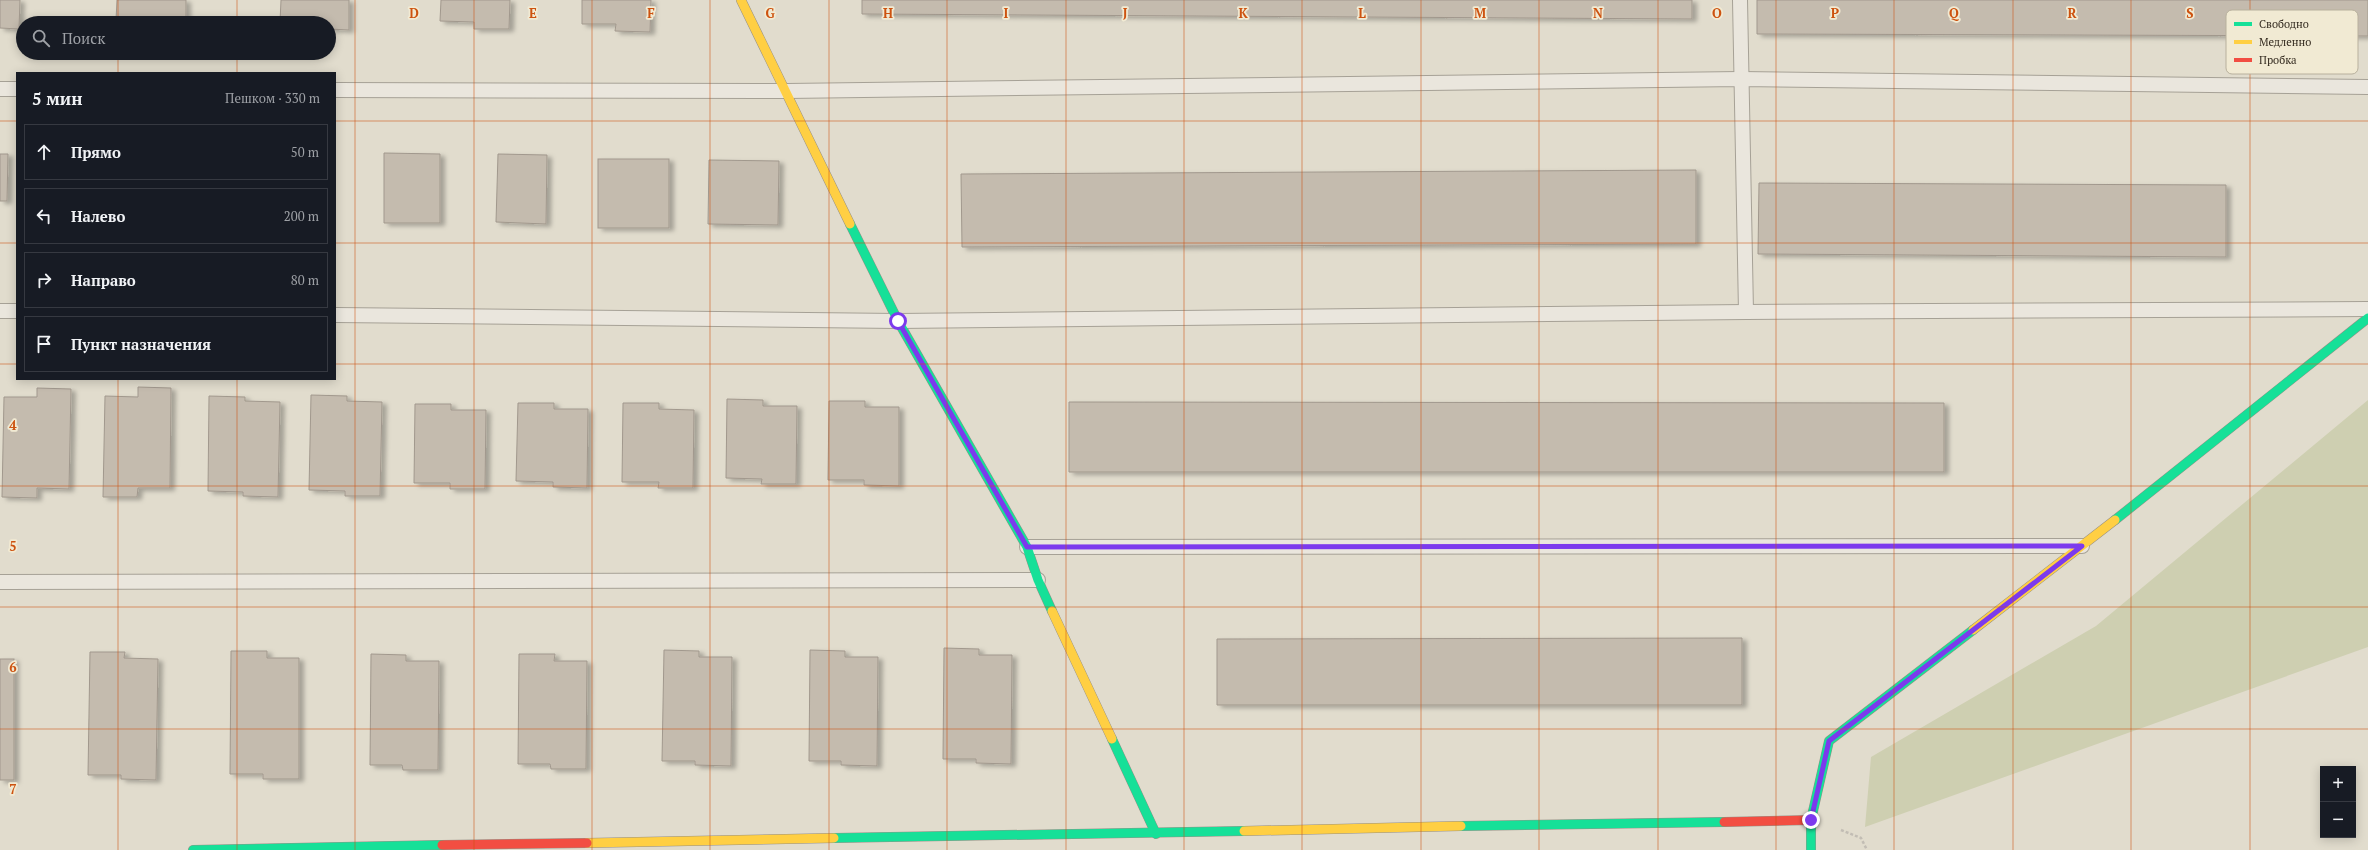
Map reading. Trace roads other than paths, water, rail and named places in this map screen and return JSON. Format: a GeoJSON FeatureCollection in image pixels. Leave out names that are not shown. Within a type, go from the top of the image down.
{"type":"FeatureCollection","features":[{"type":"Feature","properties":{"kind":"street"},"geometry":{"type":"LineString","coordinates":[[740,0],[787,91],[898,321],[1027,547],[1038,580],[1156,834]]}},
{"type":"Feature","properties":{"kind":"street"},"geometry":{"type":"LineString","coordinates":[[1811,850],[1811,820],[1829,741],[2082,546],[2368,318]]}},
{"type":"Feature","properties":{"kind":"street"},"geometry":{"type":"LineString","coordinates":[[193,850],[1156,834],[1811,820]]}},
{"type":"Feature","properties":{"kind":"lane"},"geometry":{"type":"LineString","coordinates":[[1740,0],[1740,79],[1746,312]]}},
{"type":"Feature","properties":{"kind":"lane"},"geometry":{"type":"LineString","coordinates":[[336,90],[787,91],[1740,79],[2368,87]]}},
{"type":"Feature","properties":{"kind":"lane"},"geometry":{"type":"LineString","coordinates":[[0,89],[16,89]]}},
{"type":"Feature","properties":{"kind":"lane"},"geometry":{"type":"LineString","coordinates":[[336,315],[898,321],[1746,312],[2368,310]]}},
{"type":"Feature","properties":{"kind":"lane"},"geometry":{"type":"LineString","coordinates":[[0,311],[16,311]]}},
{"type":"Feature","properties":{"kind":"lane"},"geometry":{"type":"LineString","coordinates":[[1027,547],[2082,546]]}},
{"type":"Feature","properties":{"kind":"lane"},"geometry":{"type":"LineString","coordinates":[[0,582],[1038,580]]}}]}
